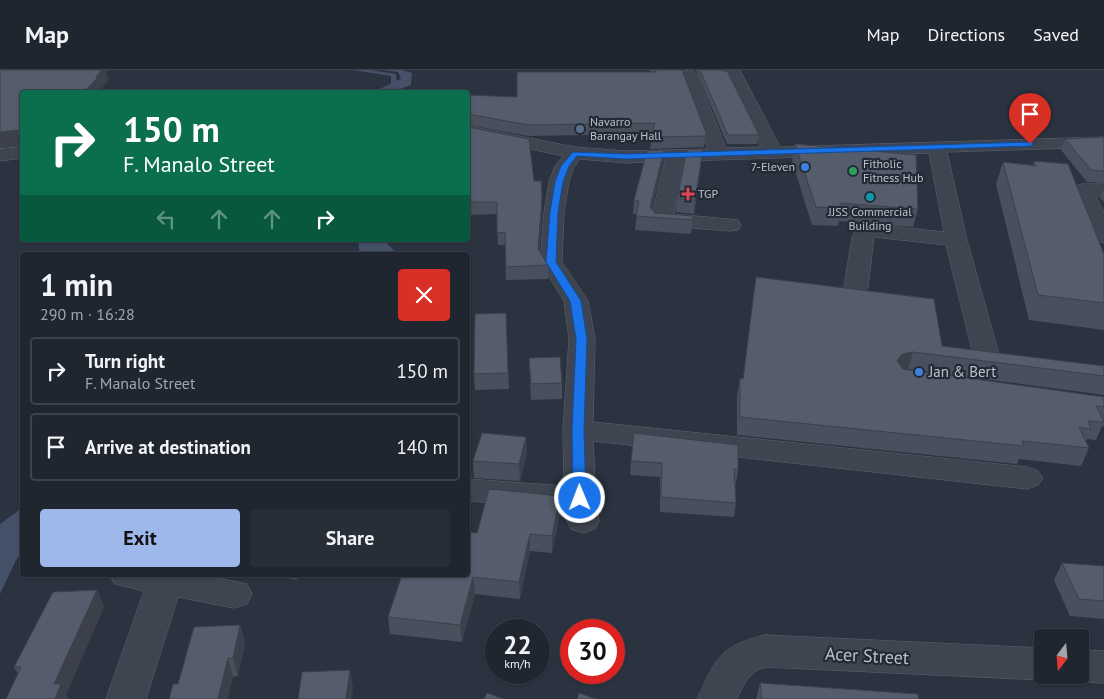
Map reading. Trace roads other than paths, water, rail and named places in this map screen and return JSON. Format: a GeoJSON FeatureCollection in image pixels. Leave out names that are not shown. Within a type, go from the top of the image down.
{"type":"FeatureCollection","features":[{"type":"Feature","properties":{"kind":"street"},"geometry":{"type":"LineString","coordinates":[[732,70],[773,152]]}},
{"type":"Feature","properties":{"kind":"street"},"geometry":{"type":"LineString","coordinates":[[689,74],[719,154]]}},
{"type":"Feature","properties":{"kind":"street"},"geometry":{"type":"LineString","coordinates":[[470,132],[575,153],[626,157],[1104,142]]}},
{"type":"Feature","properties":{"kind":"street"},"geometry":{"type":"LineString","coordinates":[[937,147],[956,240],[987,358]]}},
{"type":"Feature","properties":{"kind":"street"},"geometry":{"type":"LineString","coordinates":[[0,155],[20,153]]}},
{"type":"Feature","properties":{"kind":"street"},"geometry":{"type":"LineString","coordinates":[[470,490],[581,509],[578,430],[582,339],[576,301],[551,262],[554,212],[559,182],[565,166],[575,153]]}},
{"type":"Feature","properties":{"kind":"street"},"geometry":{"type":"LineString","coordinates":[[676,155],[662,220],[730,225]]}},
{"type":"Feature","properties":{"kind":"street"},"geometry":{"type":"LineString","coordinates":[[1094,190],[1104,236]]}},
{"type":"Feature","properties":{"kind":"street"},"geometry":{"type":"LineString","coordinates":[[856,287],[870,234],[956,240]]}},
{"type":"Feature","properties":{"kind":"street"},"geometry":{"type":"LineString","coordinates":[[578,430],[1027,478]]}},
{"type":"Feature","properties":{"kind":"street"},"geometry":{"type":"LineString","coordinates":[[138,577],[234,594]]}},
{"type":"Feature","properties":{"kind":"street"},"geometry":{"type":"LineString","coordinates":[[126,699],[165,582]]}},
{"type":"Feature","properties":{"kind":"street","name":"Acer Street"},"geometry":{"type":"LineString","coordinates":[[717,699],[731,668],[748,654],[765,651],[1034,664]]}},
{"type":"Feature","properties":{"kind":"street"},"geometry":{"type":"LineString","coordinates":[[1089,666],[1104,667]]}},
{"type":"Feature","properties":{"kind":"water"},"geometry":{"type":"Polygon","coordinates":[[[383,70],[402,70],[412,73],[411,85],[397,90],[377,90],[401,79],[398,72],[383,70]]]}},
{"type":"Feature","properties":{"kind":"water"},"geometry":{"type":"Polygon","coordinates":[[[358,242],[386,242],[395,252],[360,252],[358,242]]]}},
{"type":"Feature","properties":{"kind":"water"},"geometry":{"type":"Polygon","coordinates":[[[20,509],[20,555],[0,594],[0,524],[20,509]]]}},
{"type":"Feature","properties":{"kind":"waterway"},"geometry":{"type":"LineString","coordinates":[[356,70],[394,75],[394,89],[391,90]]}},
{"type":"Feature","properties":{"kind":"place","name":"Navarro Barangay Hall"},"geometry":{"type":"Point","coordinates":[580,129]}},
{"type":"Feature","properties":{"kind":"place","name":"7-Eleven"},"geometry":{"type":"Point","coordinates":[805,167]}},
{"type":"Feature","properties":{"kind":"place","name":"Fitholic Fitness Hub"},"geometry":{"type":"Point","coordinates":[853,171]}},
{"type":"Feature","properties":{"kind":"place","name":"TGP"},"geometry":{"type":"Point","coordinates":[688,194]}},
{"type":"Feature","properties":{"kind":"place","name":"JJSS Commercial Building"},"geometry":{"type":"Point","coordinates":[870,197]}},
{"type":"Feature","properties":{"kind":"place","name":"Jan & Bert"},"geometry":{"type":"Point","coordinates":[919,372]}}]}
